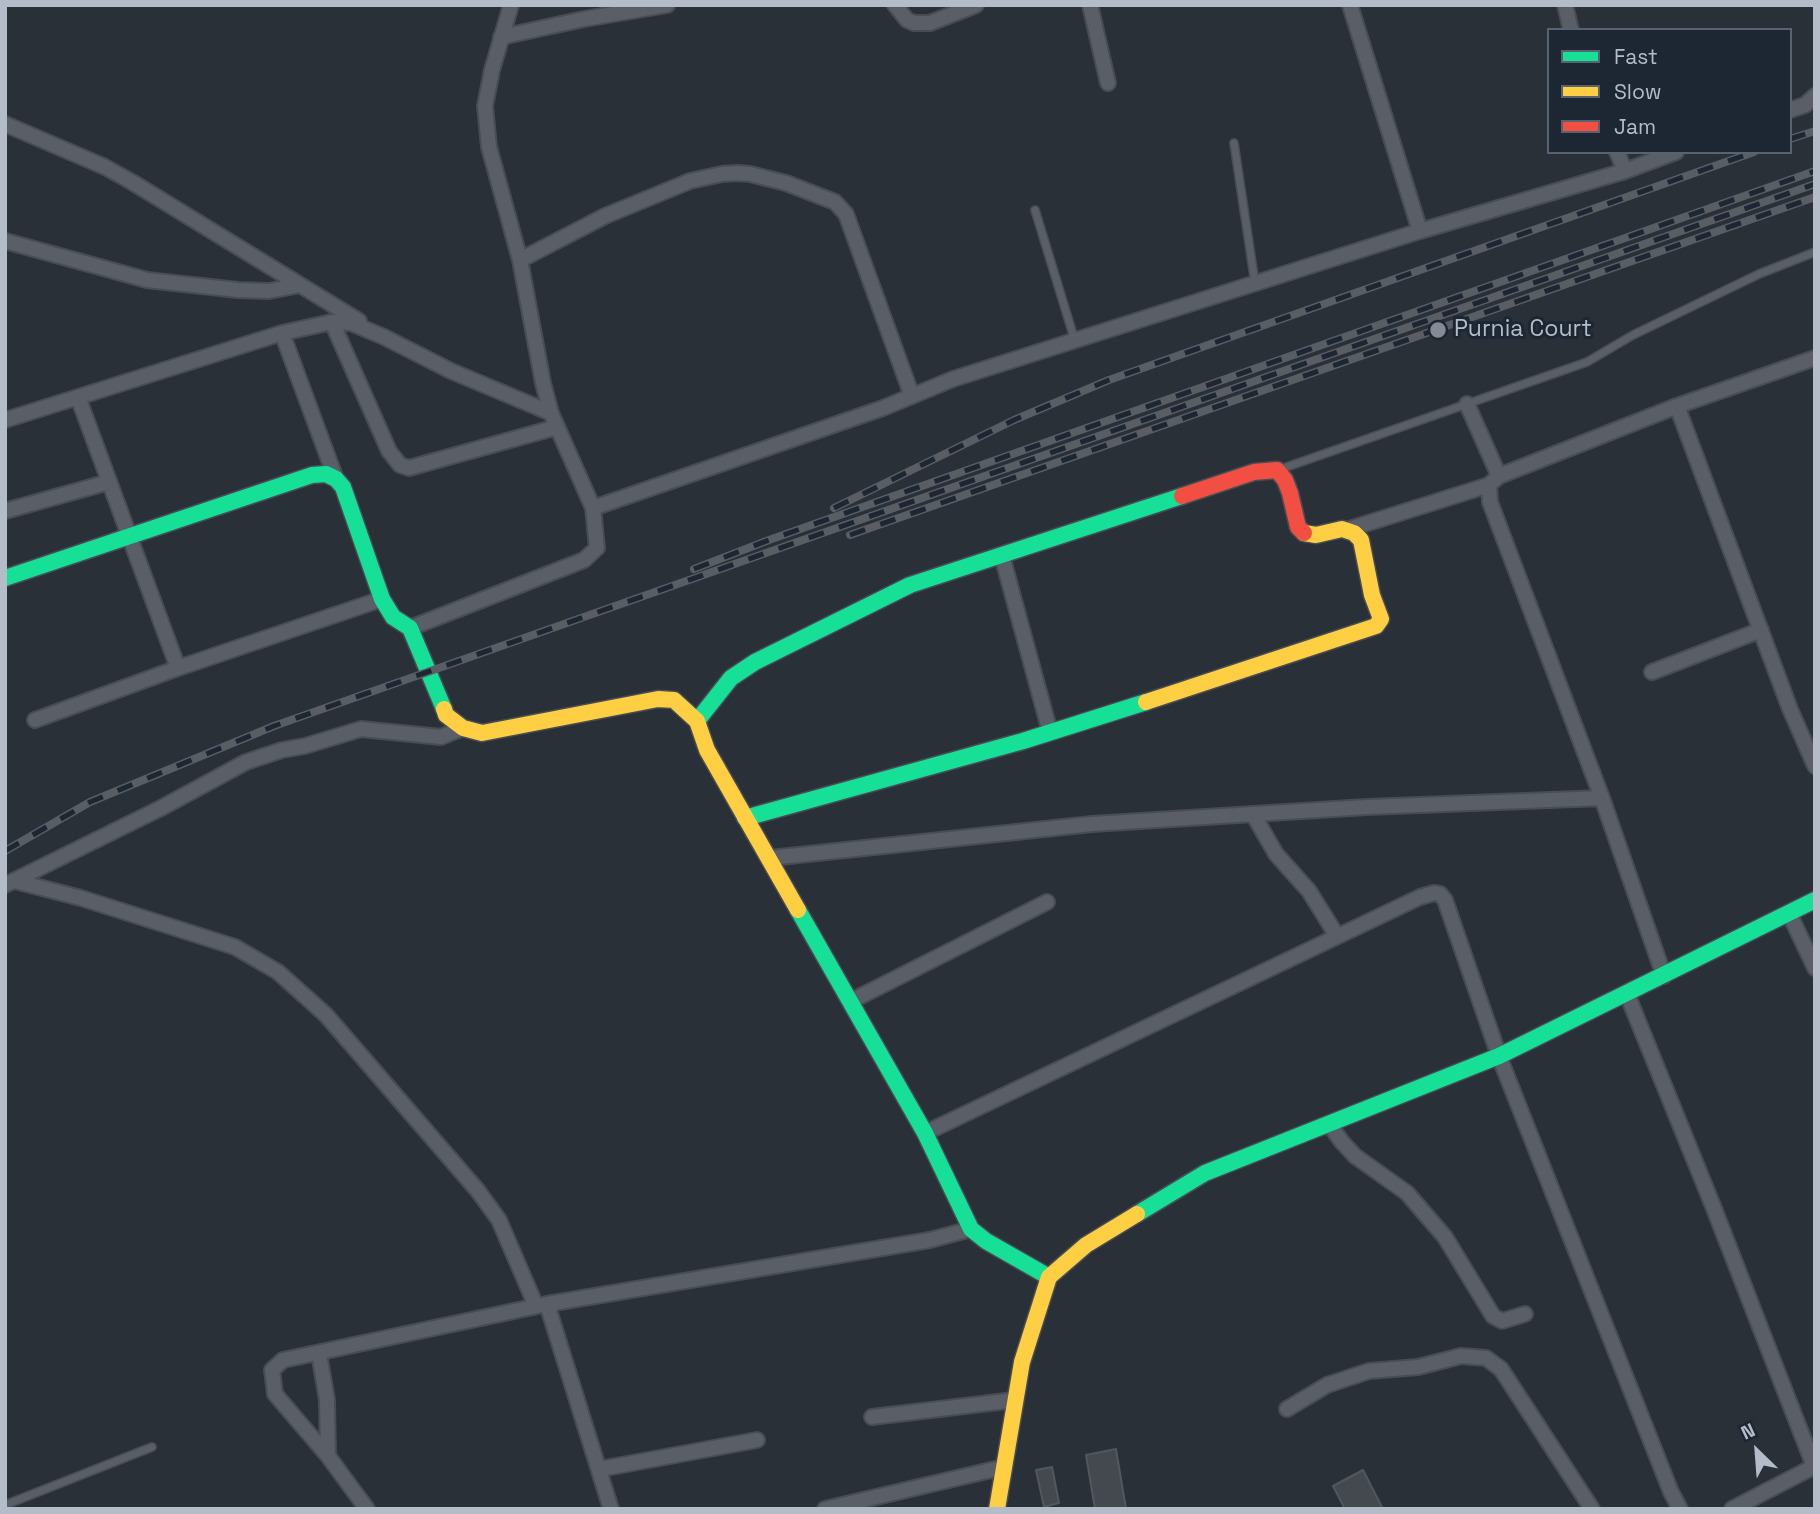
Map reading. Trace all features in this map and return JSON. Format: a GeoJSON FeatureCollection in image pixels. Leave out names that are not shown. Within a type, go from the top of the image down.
{"type":"FeatureCollection","features":[{"type":"Feature","properties":{"kind":"street"},"geometry":{"type":"LineString","coordinates":[[410,628],[584,560],[597,548],[593,508],[551,413],[520,260],[489,147],[485,106],[511,5]]}},
{"type":"Feature","properties":{"kind":"street"},"geometry":{"type":"LineString","coordinates":[[501,37],[667,5]]}},
{"type":"Feature","properties":{"kind":"street"},"geometry":{"type":"LineString","coordinates":[[895,5],[900,14],[914,23],[930,23],[976,5]]}},
{"type":"Feature","properties":{"kind":"street"},"geometry":{"type":"LineString","coordinates":[[1090,5],[1108,83]]}},
{"type":"Feature","properties":{"kind":"street"},"geometry":{"type":"LineString","coordinates":[[1350,5],[1420,231]]}},
{"type":"Feature","properties":{"kind":"street"},"geometry":{"type":"LineString","coordinates":[[1565,5],[1571,28]]}},
{"type":"Feature","properties":{"kind":"street"},"geometry":{"type":"LineString","coordinates":[[1792,109],[1804,105],[1815,96]]}},
{"type":"Feature","properties":{"kind":"street"},"geometry":{"type":"LineString","coordinates":[[5,124],[105,167],[132,182],[384,337]]}},
{"type":"Feature","properties":{"kind":"street"},"geometry":{"type":"LineString","coordinates":[[1618,154],[1625,171]]}},
{"type":"Feature","properties":{"kind":"street"},"geometry":{"type":"LineString","coordinates":[[593,508],[912,396],[953,379],[1420,231],[1625,171],[1671,154]]}},
{"type":"Feature","properties":{"kind":"street"},"geometry":{"type":"LineString","coordinates":[[520,260],[605,216],[690,181],[738,173],[786,183],[835,202],[846,214],[912,396]]}},
{"type":"Feature","properties":{"kind":"street"},"geometry":{"type":"LineString","coordinates":[[5,242],[147,280],[238,290],[269,291],[300,285]]}},
{"type":"Feature","properties":{"kind":"street"},"geometry":{"type":"LineString","coordinates":[[5,420],[282,333],[332,321],[351,323],[451,371],[551,413]]}},
{"type":"Feature","properties":{"kind":"street"},"geometry":{"type":"LineString","coordinates":[[332,321],[389,452],[400,465],[409,468],[557,427]]}},
{"type":"Feature","properties":{"kind":"street"},"geometry":{"type":"LineString","coordinates":[[282,333],[382,599],[393,617],[410,628],[446,715],[463,728],[482,733],[658,699],[674,700],[697,721],[707,750],[925,1133],[971,1229],[986,1241],[1049,1277]]}},
{"type":"Feature","properties":{"kind":"street"},"geometry":{"type":"LineString","coordinates":[[1346,530],[1494,480],[1677,406],[1815,358]]}},
{"type":"Feature","properties":{"kind":"street"},"geometry":{"type":"LineString","coordinates":[[78,397],[178,668]]}},
{"type":"Feature","properties":{"kind":"street"},"geometry":{"type":"LineString","coordinates":[[1467,404],[1494,480],[1490,502],[1602,798],[1664,976]]}},
{"type":"Feature","properties":{"kind":"street"},"geometry":{"type":"LineString","coordinates":[[1677,406],[1790,709],[1815,766]]}},
{"type":"Feature","properties":{"kind":"street"},"geometry":{"type":"LineString","coordinates":[[697,721],[731,678],[755,662],[910,585],[1254,472],[1277,470],[1290,493],[1298,527],[1305,533],[1316,535],[1342,529],[1354,533],[1361,540],[1372,595],[1381,619],[1376,626],[1050,732],[745,818]]}},
{"type":"Feature","properties":{"kind":"street"},"geometry":{"type":"LineString","coordinates":[[5,578],[312,475],[326,474],[336,479]]}},
{"type":"Feature","properties":{"kind":"street"},"geometry":{"type":"LineString","coordinates":[[5,511],[109,482]]}},
{"type":"Feature","properties":{"kind":"street"},"geometry":{"type":"LineString","coordinates":[[1002,556],[1050,732]]}},
{"type":"Feature","properties":{"kind":"street"},"geometry":{"type":"LineString","coordinates":[[35,720],[382,599]]}},
{"type":"Feature","properties":{"kind":"street"},"geometry":{"type":"LineString","coordinates":[[1652,672],[1761,630]]}},
{"type":"Feature","properties":{"kind":"street"},"geometry":{"type":"LineString","coordinates":[[10,883],[246,762],[361,729],[441,737],[463,728]]}},
{"type":"Feature","properties":{"kind":"street"},"geometry":{"type":"LineString","coordinates":[[770,858],[1093,824],[1602,798]]}},
{"type":"Feature","properties":{"kind":"street"},"geometry":{"type":"LineString","coordinates":[[1253,814],[1276,854],[1309,891],[1337,936]]}},
{"type":"Feature","properties":{"kind":"street"},"geometry":{"type":"LineString","coordinates":[[10,883],[81,898],[234,947],[278,972],[326,1015],[478,1191],[499,1220],[541,1305],[600,1469],[611,1509]]}},
{"type":"Feature","properties":{"kind":"street"},"geometry":{"type":"LineString","coordinates":[[925,1133],[1420,897],[1440,894],[1445,900],[1499,1055],[1680,1509]]}},
{"type":"Feature","properties":{"kind":"street"},"geometry":{"type":"LineString","coordinates":[[997,1509],[1022,1362],[1049,1277],[1086,1245],[1205,1174],[1499,1055],[1815,900]]}},
{"type":"Feature","properties":{"kind":"street"},"geometry":{"type":"LineString","coordinates":[[850,1001],[1047,902]]}},
{"type":"Feature","properties":{"kind":"street"},"geometry":{"type":"LineString","coordinates":[[1789,913],[1815,968]]}},
{"type":"Feature","properties":{"kind":"street"},"geometry":{"type":"LineString","coordinates":[[1627,994],[1814,1466],[1757,1503],[1732,1509]]}},
{"type":"Feature","properties":{"kind":"street"},"geometry":{"type":"LineString","coordinates":[[1329,1124],[1355,1156],[1407,1194],[1445,1237],[1493,1316],[1502,1321],[1525,1314]]}},
{"type":"Feature","properties":{"kind":"street"},"geometry":{"type":"LineString","coordinates":[[368,1509],[328,1456],[275,1394],[272,1370],[283,1360],[541,1305],[930,1240],[971,1229]]}},
{"type":"Feature","properties":{"kind":"street"},"geometry":{"type":"LineString","coordinates":[[319,1354],[327,1400],[328,1456]]}},
{"type":"Feature","properties":{"kind":"street"},"geometry":{"type":"LineString","coordinates":[[1287,1409],[1327,1385],[1369,1371],[1418,1367],[1461,1356],[1486,1358],[1501,1369],[1592,1509]]}},
{"type":"Feature","properties":{"kind":"street"},"geometry":{"type":"LineString","coordinates":[[872,1417],[1016,1400]]}},
{"type":"Feature","properties":{"kind":"street"},"geometry":{"type":"LineString","coordinates":[[600,1469],[757,1440]]}},
{"type":"Feature","properties":{"kind":"street"},"geometry":{"type":"LineString","coordinates":[[825,1509],[1004,1467]]}},
{"type":"Feature","properties":{"kind":"lane"},"geometry":{"type":"LineString","coordinates":[[1234,143],[1255,283]]}},
{"type":"Feature","properties":{"kind":"lane"},"geometry":{"type":"LineString","coordinates":[[1035,210],[1075,341]]}},
{"type":"Feature","properties":{"kind":"lane"},"geometry":{"type":"LineString","coordinates":[[1277,470],[1587,362],[1633,335],[1759,274],[1815,252]]}},
{"type":"Feature","properties":{"kind":"lane"},"geometry":{"type":"LineString","coordinates":[[5,1505],[152,1447]]}},
{"type":"Feature","properties":{"kind":"building"},"geometry":{"type":"Polygon","coordinates":[[[1116,1449],[1126,1509],[1095,1509],[1086,1455],[1116,1449]]]}},
{"type":"Feature","properties":{"kind":"building"},"geometry":{"type":"Polygon","coordinates":[[[1052,1467],[1059,1503],[1044,1507],[1036,1470],[1052,1467]]]}},
{"type":"Feature","properties":{"kind":"building"},"geometry":{"type":"Polygon","coordinates":[[[1363,1470],[1383,1509],[1345,1509],[1333,1486],[1363,1470]]]}},
{"type":"Feature","properties":{"kind":"railway"},"geometry":{"type":"LineString","coordinates":[[1792,138],[1815,131]]}},
{"type":"Feature","properties":{"kind":"railway"},"geometry":{"type":"LineString","coordinates":[[834,508],[1014,420],[1109,380],[1748,154]]}},
{"type":"Feature","properties":{"kind":"railway"},"geometry":{"type":"LineString","coordinates":[[694,569],[769,540],[1815,171]]}},
{"type":"Feature","properties":{"kind":"railway"},"geometry":{"type":"LineString","coordinates":[[5,851],[90,802],[274,726],[1815,184]]}},
{"type":"Feature","properties":{"kind":"railway"},"geometry":{"type":"LineString","coordinates":[[850,535],[1815,197]]}},
{"type":"Feature","properties":{"kind":"traffic: fast"},"geometry":{"type":"LineString","coordinates":[[5,578],[312,475],[326,474],[336,479],[343,487],[382,599],[393,617],[410,628],[444,709]]}},
{"type":"Feature","properties":{"kind":"traffic: fast"},"geometry":{"type":"LineString","coordinates":[[697,721],[731,678],[755,662],[910,585],[1182,496]]}},
{"type":"Feature","properties":{"kind":"traffic: fast"},"geometry":{"type":"LineString","coordinates":[[745,818],[1023,741],[1146,702]]}},
{"type":"Feature","properties":{"kind":"traffic: fast"},"geometry":{"type":"LineString","coordinates":[[1137,1214],[1205,1173],[1499,1056],[1815,900]]}},
{"type":"Feature","properties":{"kind":"traffic: fast"},"geometry":{"type":"LineString","coordinates":[[798,910],[925,1133],[971,1229],[986,1241],[1049,1277]]}},
{"type":"Feature","properties":{"kind":"traffic: slow"},"geometry":{"type":"LineString","coordinates":[[1146,702],[1376,626],[1381,619],[1372,595],[1361,540],[1354,533],[1342,529],[1316,535],[1304,533]]}},
{"type":"Feature","properties":{"kind":"traffic: slow"},"geometry":{"type":"LineString","coordinates":[[444,709],[446,715],[463,728],[482,733],[658,699],[674,700],[697,721],[707,750],[798,910]]}},
{"type":"Feature","properties":{"kind":"traffic: slow"},"geometry":{"type":"LineString","coordinates":[[997,1509],[1022,1362],[1049,1277],[1086,1245],[1137,1214]]}},
{"type":"Feature","properties":{"kind":"traffic: jam"},"geometry":{"type":"LineString","coordinates":[[1182,496],[1254,472],[1277,470],[1285,480],[1298,527],[1304,533]]}},
{"type":"Feature","properties":{"kind":"place","name":"Purnia Court"},"geometry":{"type":"Point","coordinates":[1438,330]}}]}
